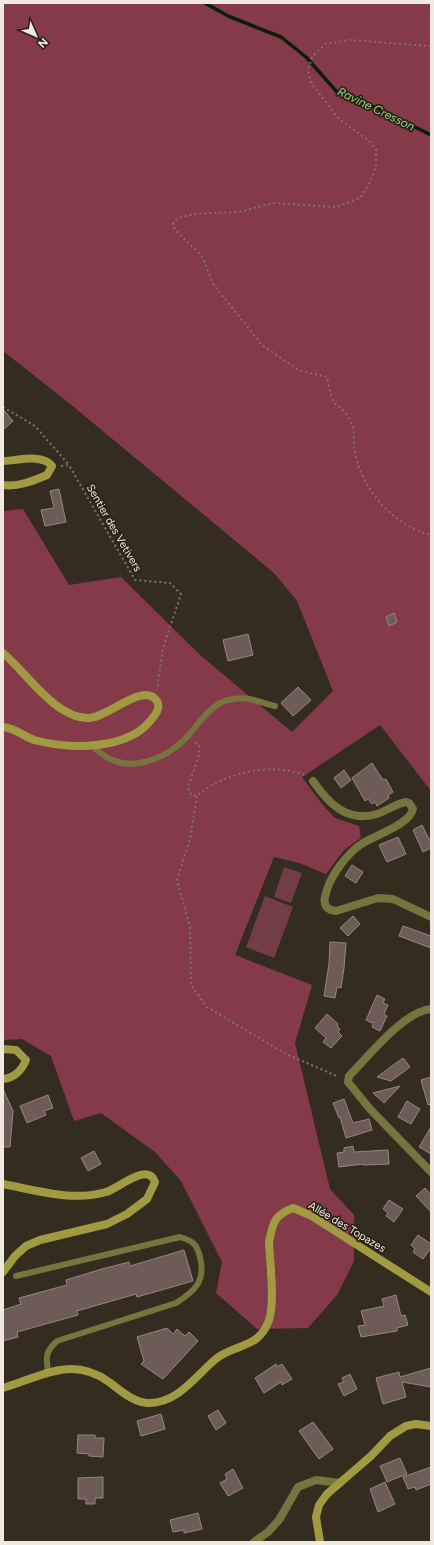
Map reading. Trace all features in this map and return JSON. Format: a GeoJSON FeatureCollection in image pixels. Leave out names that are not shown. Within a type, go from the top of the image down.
{"type":"FeatureCollection","features":[{"type":"Feature","properties":{"kind":"main road"},"geometry":{"type":"LineString","coordinates":[[3,461],[30,458],[45,460],[52,466],[47,475],[33,481],[20,484],[3,485]]}},
{"type":"Feature","properties":{"kind":"main road"},"geometry":{"type":"LineString","coordinates":[[3,653],[32,684],[61,708],[76,715],[87,718],[99,717],[130,698],[144,695],[156,699],[158,709],[148,723],[138,732],[125,739],[102,744],[64,745],[47,743],[31,739],[14,730],[3,727]]}},
{"type":"Feature","properties":{"kind":"main road"},"geometry":{"type":"LineString","coordinates":[[3,1049],[16,1050],[26,1060],[19,1071],[13,1076],[3,1079]]}},
{"type":"Feature","properties":{"kind":"main road"},"geometry":{"type":"LineString","coordinates":[[3,1184],[55,1194],[75,1195],[104,1193],[116,1189],[140,1175],[150,1175],[154,1177],[155,1182],[147,1199],[128,1214],[107,1224],[40,1240],[26,1246],[15,1256],[3,1272]]}},
{"type":"Feature","properties":{"kind":"main road","name":"Allée des Topazes"},"geometry":{"type":"LineString","coordinates":[[48,1372],[65,1368],[85,1371],[106,1380],[127,1395],[147,1403],[158,1402],[179,1394],[218,1358],[227,1352],[248,1345],[264,1330],[272,1311],[269,1242],[271,1231],[278,1216],[293,1208],[310,1216],[431,1292]]}},
{"type":"Feature","properties":{"kind":"main road"},"geometry":{"type":"LineString","coordinates":[[3,1388],[48,1372]]}},
{"type":"Feature","properties":{"kind":"main road"},"geometry":{"type":"LineString","coordinates":[[320,1542],[316,1517],[319,1505],[327,1494],[371,1456],[390,1436],[406,1426],[416,1424],[431,1426]]}},
{"type":"Feature","properties":{"kind":"street"},"geometry":{"type":"LineString","coordinates":[[313,781],[323,796],[333,806],[347,814],[362,817],[370,816],[406,802],[409,803],[413,809],[412,813],[402,822],[363,843],[341,864],[326,891],[324,902],[326,907],[330,910],[336,911],[378,898],[393,899],[431,917]]}},
{"type":"Feature","properties":{"kind":"street"},"geometry":{"type":"LineString","coordinates":[[431,1009],[418,1012],[402,1022],[349,1079],[366,1104],[431,1172]]}},
{"type":"Feature","properties":{"kind":"street"},"geometry":{"type":"LineString","coordinates":[[254,1542],[268,1532],[279,1520],[298,1486],[316,1480],[340,1483]]}},
{"type":"Feature","properties":{"kind":"lane"},"geometry":{"type":"LineString","coordinates":[[91,745],[104,756],[126,765],[151,761],[168,753],[184,740],[202,718],[216,705],[233,699],[247,699],[276,706]]}},
{"type":"Feature","properties":{"kind":"lane"},"geometry":{"type":"LineString","coordinates":[[16,1276],[180,1237],[191,1240],[198,1246],[204,1270],[199,1283],[187,1296],[176,1304],[57,1341],[49,1348],[46,1357],[48,1372]]}},
{"type":"Feature","properties":{"kind":"path"},"geometry":{"type":"LineString","coordinates":[[431,46],[350,40],[325,44],[312,57],[308,71],[311,83],[340,120],[368,140],[376,149],[376,167],[369,184],[360,198],[336,207],[273,203],[239,212],[193,214],[178,218],[173,224],[174,230],[202,256],[213,284],[262,345],[298,370],[327,377],[333,402],[344,411],[353,425],[354,448],[360,471],[368,488],[381,506],[398,520],[418,532],[431,536]]}},
{"type":"Feature","properties":{"kind":"path"},"geometry":{"type":"LineString","coordinates":[[3,407],[35,426],[69,466]]}},
{"type":"Feature","properties":{"kind":"path"},"geometry":{"type":"LineString","coordinates":[[52,466],[69,466]]}},
{"type":"Feature","properties":{"kind":"path","name":"Sentier des Vetivers"},"geometry":{"type":"LineString","coordinates":[[69,466],[135,580],[170,583],[180,594],[163,648],[156,699]]}},
{"type":"Feature","properties":{"kind":"path"},"geometry":{"type":"LineString","coordinates":[[184,740],[194,741],[199,746],[199,755],[188,787],[189,792],[194,796],[197,796]]}},
{"type":"Feature","properties":{"kind":"path"},"geometry":{"type":"LineString","coordinates":[[313,781],[309,777],[292,770],[260,770],[239,774],[210,786],[197,796],[190,839],[177,880],[190,927],[191,985],[207,1007],[286,1054],[349,1079]]}},
{"type":"Feature","properties":{"kind":"shaded area"},"geometry":{"type":"Polygon","coordinates":[[[3,3],[431,3],[431,791],[380,725],[302,777],[322,804],[335,818],[359,826],[361,838],[344,850],[326,874],[299,863],[274,857],[235,955],[312,985],[295,1043],[330,1189],[354,1215],[354,1261],[337,1295],[308,1328],[257,1329],[216,1293],[222,1262],[181,1181],[155,1152],[101,1113],[74,1121],[51,1056],[22,1039],[3,1040],[3,511],[23,509],[69,585],[121,577],[199,654],[292,732],[333,691],[297,601],[274,573],[69,403],[3,351],[3,3]]]}},
{"type":"Feature","properties":{"kind":"shaded area"},"geometry":{"type":"Polygon","coordinates":[[[284,867],[302,873],[291,903],[274,897],[284,867]]]}},
{"type":"Feature","properties":{"kind":"shaded area"},"geometry":{"type":"Polygon","coordinates":[[[265,896],[293,907],[274,958],[246,947],[265,896]]]}},
{"type":"Feature","properties":{"kind":"building"},"geometry":{"type":"Polygon","coordinates":[[[3,409],[13,421],[3,430],[3,409]]]}},
{"type":"Feature","properties":{"kind":"building"},"geometry":{"type":"Polygon","coordinates":[[[59,489],[66,522],[45,526],[41,510],[54,508],[50,491],[59,489]]]}},
{"type":"Feature","properties":{"kind":"building"},"geometry":{"type":"Polygon","coordinates":[[[394,613],[397,622],[389,626],[386,617],[394,613]]]}},
{"type":"Feature","properties":{"kind":"building"},"geometry":{"type":"Polygon","coordinates":[[[248,634],[253,655],[228,661],[223,640],[248,634]]]}},
{"type":"Feature","properties":{"kind":"building"},"geometry":{"type":"Polygon","coordinates":[[[298,687],[311,700],[293,716],[281,703],[298,687]]]}},
{"type":"Feature","properties":{"kind":"building"},"geometry":{"type":"Polygon","coordinates":[[[372,763],[383,780],[386,779],[393,792],[388,795],[389,798],[377,806],[375,802],[372,804],[368,799],[365,801],[352,778],[372,763]]]}},
{"type":"Feature","properties":{"kind":"building"},"geometry":{"type":"Polygon","coordinates":[[[344,770],[351,780],[341,788],[334,778],[344,770]]]}},
{"type":"Feature","properties":{"kind":"building"},"geometry":{"type":"Polygon","coordinates":[[[422,825],[431,843],[431,848],[423,852],[413,830],[422,825]]]}},
{"type":"Feature","properties":{"kind":"building"},"geometry":{"type":"Polygon","coordinates":[[[398,837],[406,854],[387,862],[379,845],[398,837]]]}},
{"type":"Feature","properties":{"kind":"building"},"geometry":{"type":"Polygon","coordinates":[[[352,865],[363,872],[356,883],[345,876],[352,865]]]}},
{"type":"Feature","properties":{"kind":"building"},"geometry":{"type":"Polygon","coordinates":[[[353,916],[360,924],[348,936],[340,928],[353,916]]]}},
{"type":"Feature","properties":{"kind":"building"},"geometry":{"type":"Polygon","coordinates":[[[403,926],[431,936],[431,948],[399,936],[403,926]]]}},
{"type":"Feature","properties":{"kind":"building"},"geometry":{"type":"Polygon","coordinates":[[[330,942],[346,943],[341,988],[337,987],[335,998],[324,996],[329,964],[330,942]]]}},
{"type":"Feature","properties":{"kind":"building"},"geometry":{"type":"Polygon","coordinates":[[[377,995],[385,999],[383,1003],[388,1005],[384,1014],[387,1016],[380,1031],[372,1027],[374,1022],[372,1023],[366,1020],[377,995]]]}},
{"type":"Feature","properties":{"kind":"building"},"geometry":{"type":"Polygon","coordinates":[[[327,1014],[338,1024],[337,1026],[340,1029],[338,1032],[342,1036],[331,1048],[323,1042],[326,1038],[315,1028],[327,1014]]]}},
{"type":"Feature","properties":{"kind":"building"},"geometry":{"type":"Polygon","coordinates":[[[403,1058],[410,1067],[391,1081],[377,1077],[403,1058]]]}},
{"type":"Feature","properties":{"kind":"building"},"geometry":{"type":"Polygon","coordinates":[[[431,1077],[431,1104],[428,1105],[421,1080],[431,1077]]]}},
{"type":"Feature","properties":{"kind":"building"},"geometry":{"type":"Polygon","coordinates":[[[400,1086],[384,1103],[373,1093],[400,1086]]]}},
{"type":"Feature","properties":{"kind":"building"},"geometry":{"type":"Polygon","coordinates":[[[3,1089],[13,1111],[10,1147],[3,1147],[3,1089]]]}},
{"type":"Feature","properties":{"kind":"building"},"geometry":{"type":"Polygon","coordinates":[[[48,1095],[53,1108],[44,1111],[46,1115],[27,1123],[20,1106],[48,1095]]]}},
{"type":"Feature","properties":{"kind":"building"},"geometry":{"type":"Polygon","coordinates":[[[344,1099],[353,1123],[369,1119],[372,1130],[346,1138],[340,1117],[339,1118],[333,1103],[344,1099]]]}},
{"type":"Feature","properties":{"kind":"building"},"geometry":{"type":"Polygon","coordinates":[[[407,1101],[420,1109],[411,1124],[398,1117],[407,1101]]]}},
{"type":"Feature","properties":{"kind":"building"},"geometry":{"type":"Polygon","coordinates":[[[431,1127],[431,1154],[419,1147],[431,1127]]]}},
{"type":"Feature","properties":{"kind":"building"},"geometry":{"type":"Polygon","coordinates":[[[353,1146],[354,1152],[388,1150],[389,1164],[363,1164],[339,1167],[337,1153],[344,1152],[344,1148],[353,1146]]]}},
{"type":"Feature","properties":{"kind":"building"},"geometry":{"type":"Polygon","coordinates":[[[94,1151],[101,1164],[88,1171],[81,1158],[94,1151]]]}},
{"type":"Feature","properties":{"kind":"building"},"geometry":{"type":"Polygon","coordinates":[[[425,1188],[431,1195],[431,1212],[416,1196],[425,1188]]]}},
{"type":"Feature","properties":{"kind":"building"},"geometry":{"type":"Polygon","coordinates":[[[389,1200],[403,1209],[394,1222],[386,1216],[388,1213],[383,1209],[389,1200]]]}},
{"type":"Feature","properties":{"kind":"building"},"geometry":{"type":"Polygon","coordinates":[[[418,1235],[431,1244],[431,1248],[423,1259],[413,1252],[415,1249],[411,1245],[418,1235]]]}},
{"type":"Feature","properties":{"kind":"building"},"geometry":{"type":"Polygon","coordinates":[[[184,1250],[193,1281],[137,1297],[136,1294],[77,1311],[78,1315],[17,1332],[18,1337],[3,1341],[3,1310],[21,1304],[19,1298],[67,1285],[66,1280],[102,1269],[129,1262],[130,1266],[184,1250]]]}},
{"type":"Feature","properties":{"kind":"building"},"geometry":{"type":"Polygon","coordinates":[[[396,1295],[401,1316],[405,1315],[408,1325],[397,1328],[397,1331],[361,1337],[358,1326],[365,1325],[361,1311],[384,1306],[382,1299],[396,1295]]]}},
{"type":"Feature","properties":{"kind":"building"},"geometry":{"type":"Polygon","coordinates":[[[167,1328],[173,1334],[177,1329],[185,1336],[189,1332],[198,1341],[163,1379],[141,1364],[144,1361],[137,1337],[167,1328]]]}},
{"type":"Feature","properties":{"kind":"building"},"geometry":{"type":"Polygon","coordinates":[[[276,1364],[277,1367],[282,1364],[292,1379],[282,1385],[281,1382],[264,1393],[255,1378],[276,1364]]]}},
{"type":"Feature","properties":{"kind":"building"},"geometry":{"type":"Polygon","coordinates":[[[431,1368],[431,1387],[402,1382],[406,1397],[383,1404],[376,1378],[399,1372],[400,1377],[431,1368]]]}},
{"type":"Feature","properties":{"kind":"building"},"geometry":{"type":"Polygon","coordinates":[[[350,1374],[357,1389],[344,1396],[338,1384],[344,1382],[342,1378],[350,1374]]]}},
{"type":"Feature","properties":{"kind":"building"},"geometry":{"type":"Polygon","coordinates":[[[218,1410],[226,1423],[216,1430],[208,1416],[218,1410]]]}},
{"type":"Feature","properties":{"kind":"building"},"geometry":{"type":"Polygon","coordinates":[[[161,1414],[165,1429],[141,1436],[137,1421],[161,1414]]]}},
{"type":"Feature","properties":{"kind":"building"},"geometry":{"type":"Polygon","coordinates":[[[313,1422],[333,1449],[319,1459],[299,1431],[313,1422]]]}},
{"type":"Feature","properties":{"kind":"building"},"geometry":{"type":"Polygon","coordinates":[[[78,1435],[95,1435],[95,1438],[104,1438],[103,1457],[77,1453],[78,1435]]]}},
{"type":"Feature","properties":{"kind":"building"},"geometry":{"type":"Polygon","coordinates":[[[400,1458],[407,1474],[387,1482],[380,1466],[400,1458]]]}},
{"type":"Feature","properties":{"kind":"building"},"geometry":{"type":"Polygon","coordinates":[[[431,1467],[431,1484],[416,1490],[415,1487],[408,1489],[403,1477],[431,1467]]]}},
{"type":"Feature","properties":{"kind":"building"},"geometry":{"type":"Polygon","coordinates":[[[233,1469],[243,1488],[228,1496],[220,1483],[227,1479],[225,1474],[233,1469]]]}},
{"type":"Feature","properties":{"kind":"building"},"geometry":{"type":"Polygon","coordinates":[[[103,1477],[103,1498],[95,1498],[95,1504],[86,1504],[86,1499],[78,1499],[78,1478],[103,1477]]]}},
{"type":"Feature","properties":{"kind":"building"},"geometry":{"type":"Polygon","coordinates":[[[385,1482],[395,1504],[378,1512],[370,1489],[385,1482]]]}},
{"type":"Feature","properties":{"kind":"building"},"geometry":{"type":"Polygon","coordinates":[[[198,1513],[202,1529],[184,1533],[184,1530],[173,1532],[170,1520],[198,1513]]]}},
{"type":"Feature","properties":{"kind":"waterway","name":"Ravine Cresson"},"geometry":{"type":"LineString","coordinates":[[205,3],[228,16],[281,37],[306,57],[337,92],[377,108],[431,135]]}}]}
